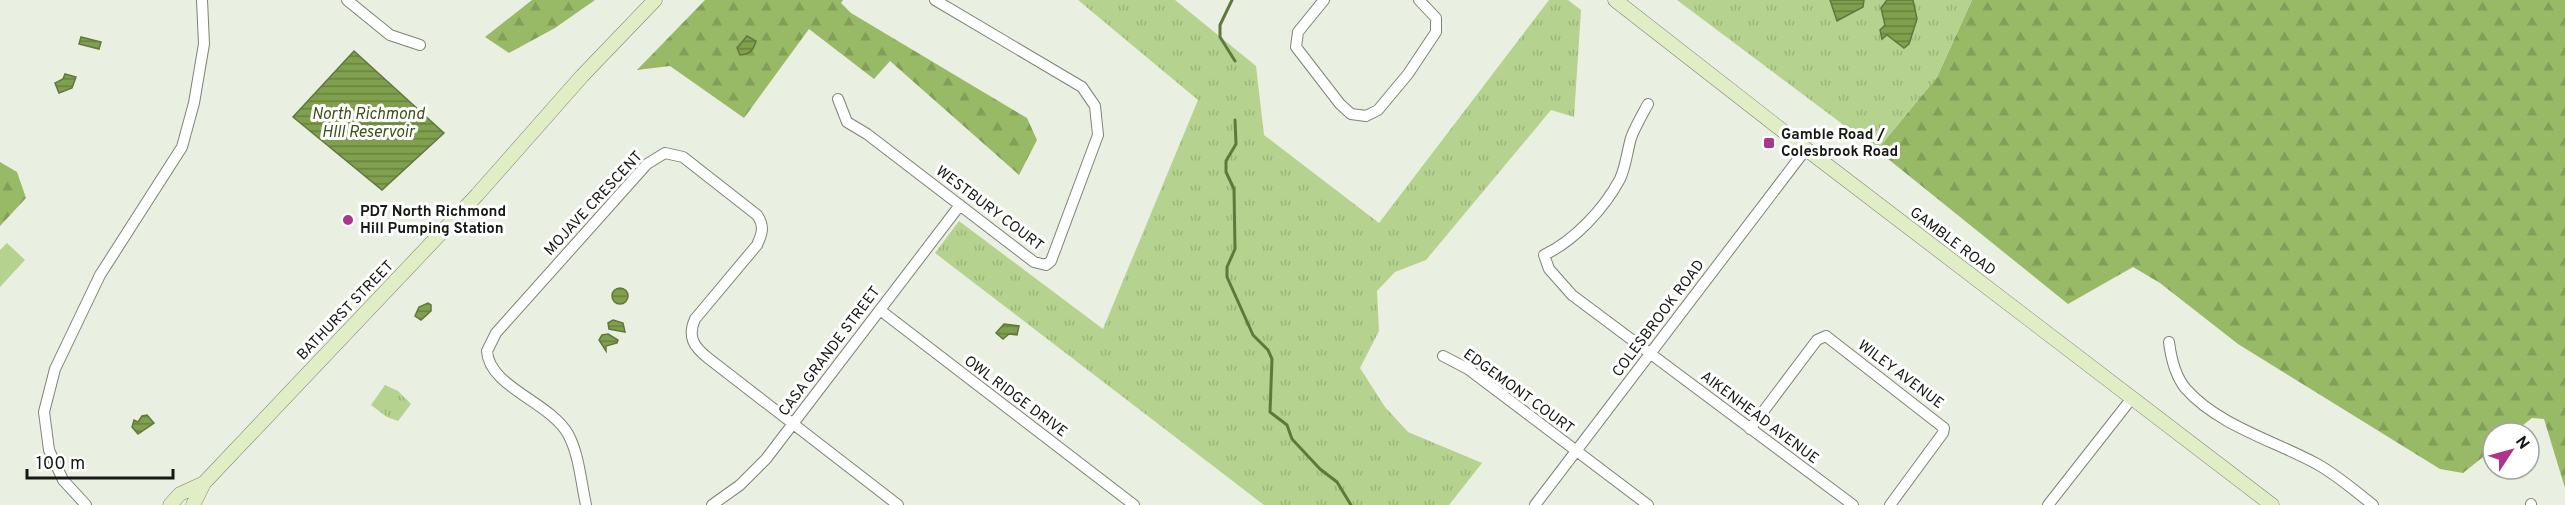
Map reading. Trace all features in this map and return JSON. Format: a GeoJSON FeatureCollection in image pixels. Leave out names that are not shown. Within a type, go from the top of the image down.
{"type":"FeatureCollection","features":[{"type":"Feature","properties":{"kind":"main road","name":"BATHURST STREET"},"geometry":{"type":"LineString","coordinates":[[193,505],[204,483],[477,195],[582,76],[654,0]]}},
{"type":"Feature","properties":{"kind":"main road","name":"GAMBLE ROAD"},"geometry":{"type":"LineString","coordinates":[[1622,2],[1806,149],[2272,505]]}},
{"type":"Feature","properties":{"kind":"main road","name":"BATHURST STREET"},"geometry":{"type":"LineString","coordinates":[[170,505],[180,494],[204,483]]}},
{"type":"Feature","properties":{"kind":"street"},"geometry":{"type":"LineString","coordinates":[[86,505],[63,480],[49,450],[44,412],[55,369],[100,275],[182,147],[194,103],[204,44],[202,0]]}},
{"type":"Feature","properties":{"kind":"street"},"geometry":{"type":"LineString","coordinates":[[347,0],[390,35],[420,45]]}},
{"type":"Feature","properties":{"kind":"street","name":"WESTBURY COURT"},"geometry":{"type":"LineString","coordinates":[[838,99],[847,122],[867,134],[1034,262],[1046,265],[1055,255],[1098,135],[1095,106],[1082,87],[936,0]]}},
{"type":"Feature","properties":{"kind":"street"},"geometry":{"type":"LineString","coordinates":[[1324,0],[1298,32],[1296,46],[1340,104],[1351,114],[1358,116],[1373,114],[1388,100],[1436,32],[1436,18],[1419,0]]}},
{"type":"Feature","properties":{"kind":"street","name":"AIKENHEAD AVENUE"},"geometry":{"type":"LineString","coordinates":[[1648,104],[1631,137],[1622,173],[1612,191],[1572,237],[1559,248],[1544,255],[1549,269],[1572,295],[1853,505]]}},
{"type":"Feature","properties":{"kind":"street","name":"COLESBROOK ROAD"},"geometry":{"type":"LineString","coordinates":[[1535,505],[1806,149]]}},
{"type":"Feature","properties":{"kind":"street","name":"MOJAVE CRESCENT"},"geometry":{"type":"LineString","coordinates":[[586,505],[575,451],[568,434],[560,422],[493,369],[487,351],[496,333],[631,181],[647,164],[665,153],[682,157],[757,215],[762,222],[763,231],[757,245],[695,319],[690,333],[699,352],[792,424]]}},
{"type":"Feature","properties":{"kind":"street","name":"CASA GRANDE STREET"},"geometry":{"type":"LineString","coordinates":[[712,505],[749,477],[960,205]]}},
{"type":"Feature","properties":{"kind":"street","name":"OWL RIDGE DRIVE"},"geometry":{"type":"LineString","coordinates":[[880,310],[1134,505]]}},
{"type":"Feature","properties":{"kind":"street","name":"WILEY AVENUE"},"geometry":{"type":"LineString","coordinates":[[1750,429],[1817,340],[1822,336],[1829,338],[1944,428],[1890,505]]}},
{"type":"Feature","properties":{"kind":"street"},"geometry":{"type":"LineString","coordinates":[[2169,342],[2172,363],[2186,388],[2199,399],[2231,422],[2331,472],[2373,505]]}},
{"type":"Feature","properties":{"kind":"street","name":"EDGEMONT COURT"},"geometry":{"type":"LineString","coordinates":[[1443,356],[1468,369],[1648,505]]}},
{"type":"Feature","properties":{"kind":"street"},"geometry":{"type":"LineString","coordinates":[[2048,505],[2132,398]]}},
{"type":"Feature","properties":{"kind":"street"},"geometry":{"type":"LineString","coordinates":[[792,424],[898,505]]}},
{"type":"Feature","properties":{"kind":"green space"},"geometry":{"type":"Polygon","coordinates":[[[532,0],[595,0],[555,28],[509,53],[485,37],[532,0]]]}},
{"type":"Feature","properties":{"kind":"green space"},"geometry":{"type":"Polygon","coordinates":[[[705,0],[843,0],[841,3],[851,13],[1027,118],[1037,140],[1019,175],[890,61],[874,79],[809,29],[744,118],[670,66],[637,70],[705,0]]]}},
{"type":"Feature","properties":{"kind":"green space"},"geometry":{"type":"Polygon","coordinates":[[[1078,0],[1175,0],[1256,66],[1264,135],[1379,223],[1549,0],[1568,0],[1581,10],[1574,117],[1551,110],[1426,260],[1395,272],[1377,291],[1379,331],[1360,368],[1385,407],[1408,432],[1482,463],[1449,505],[1264,505],[935,253],[959,221],[1103,329],[1198,100],[1078,0]]]}},
{"type":"Feature","properties":{"kind":"green space"},"geometry":{"type":"Polygon","coordinates":[[[1677,0],[1972,0],[1937,77],[1877,150],[1677,0]]]}},
{"type":"Feature","properties":{"kind":"green space"},"geometry":{"type":"Polygon","coordinates":[[[1972,0],[2565,0],[2565,488],[2544,419],[2481,421],[2481,459],[2463,473],[2440,469],[2238,344],[2160,283],[2133,267],[2068,304],[1877,150],[1937,77],[1972,0]]]}},
{"type":"Feature","properties":{"kind":"green space"},"geometry":{"type":"Polygon","coordinates":[[[0,162],[17,172],[26,198],[0,226],[0,162]]]}},
{"type":"Feature","properties":{"kind":"green space"},"geometry":{"type":"Polygon","coordinates":[[[7,243],[25,260],[0,287],[0,250],[7,243]]]}},
{"type":"Feature","properties":{"kind":"green space"},"geometry":{"type":"Polygon","coordinates":[[[385,385],[398,391],[411,404],[398,421],[387,417],[371,405],[385,385]]]}},
{"type":"Feature","properties":{"kind":"water"},"geometry":{"type":"Polygon","coordinates":[[[1830,0],[1864,0],[1863,7],[1837,21],[1830,0]]]}},
{"type":"Feature","properties":{"kind":"water"},"geometry":{"type":"Polygon","coordinates":[[[1887,0],[1913,0],[1917,19],[1909,44],[1904,48],[1887,35],[1882,39],[1880,30],[1885,25],[1881,8],[1887,0]]]}},
{"type":"Feature","properties":{"kind":"water"},"geometry":{"type":"Polygon","coordinates":[[[747,36],[756,41],[755,44],[751,51],[740,55],[737,48],[747,36]]]}},
{"type":"Feature","properties":{"kind":"water"},"geometry":{"type":"Polygon","coordinates":[[[81,37],[101,42],[99,49],[79,44],[81,37]]]}},
{"type":"Feature","properties":{"kind":"water","name":"North Richmond HIll Reservoir"},"geometry":{"type":"Polygon","coordinates":[[[354,51],[444,133],[382,190],[293,117],[354,51]]]}},
{"type":"Feature","properties":{"kind":"water"},"geometry":{"type":"Polygon","coordinates":[[[65,74],[76,77],[72,88],[59,93],[55,83],[63,79],[65,74]]]}},
{"type":"Feature","properties":{"kind":"water"},"geometry":{"type":"Polygon","coordinates":[[[617,288],[623,288],[628,296],[626,302],[617,304],[612,299],[612,293],[617,288]]]}},
{"type":"Feature","properties":{"kind":"water"},"geometry":{"type":"Polygon","coordinates":[[[428,303],[431,305],[431,311],[421,320],[415,316],[419,307],[428,303]]]}},
{"type":"Feature","properties":{"kind":"water"},"geometry":{"type":"Polygon","coordinates":[[[613,320],[623,323],[625,332],[609,329],[608,323],[613,320]]]}},
{"type":"Feature","properties":{"kind":"water"},"geometry":{"type":"Polygon","coordinates":[[[1004,324],[1019,326],[1017,335],[1009,334],[1003,339],[996,333],[1004,324]]]}},
{"type":"Feature","properties":{"kind":"water"},"geometry":{"type":"Polygon","coordinates":[[[608,334],[618,340],[617,343],[606,346],[606,351],[599,340],[602,335],[608,334]]]}},
{"type":"Feature","properties":{"kind":"water"},"geometry":{"type":"Polygon","coordinates":[[[147,415],[154,423],[138,434],[132,427],[134,420],[138,422],[142,416],[147,415]]]}},
{"type":"Feature","properties":{"kind":"waterway"},"geometry":{"type":"LineString","coordinates":[[1232,0],[1220,25],[1220,37],[1235,61]]}},
{"type":"Feature","properties":{"kind":"waterway"},"geometry":{"type":"LineString","coordinates":[[1235,120],[1236,144],[1226,161],[1226,172],[1234,189],[1235,249],[1227,267],[1227,277],[1253,335],[1268,350],[1272,359],[1270,412],[1287,425],[1292,439],[1320,469],[1337,482],[1351,505]]}},
{"type":"Feature","properties":{"kind":"place","name":"Gamble Road / Colesbrook Road"},"geometry":{"type":"Point","coordinates":[1769,143]}},
{"type":"Feature","properties":{"kind":"place","name":"PD7 North Richmond Hill Pumping Station"},"geometry":{"type":"Point","coordinates":[348,220]}}]}
